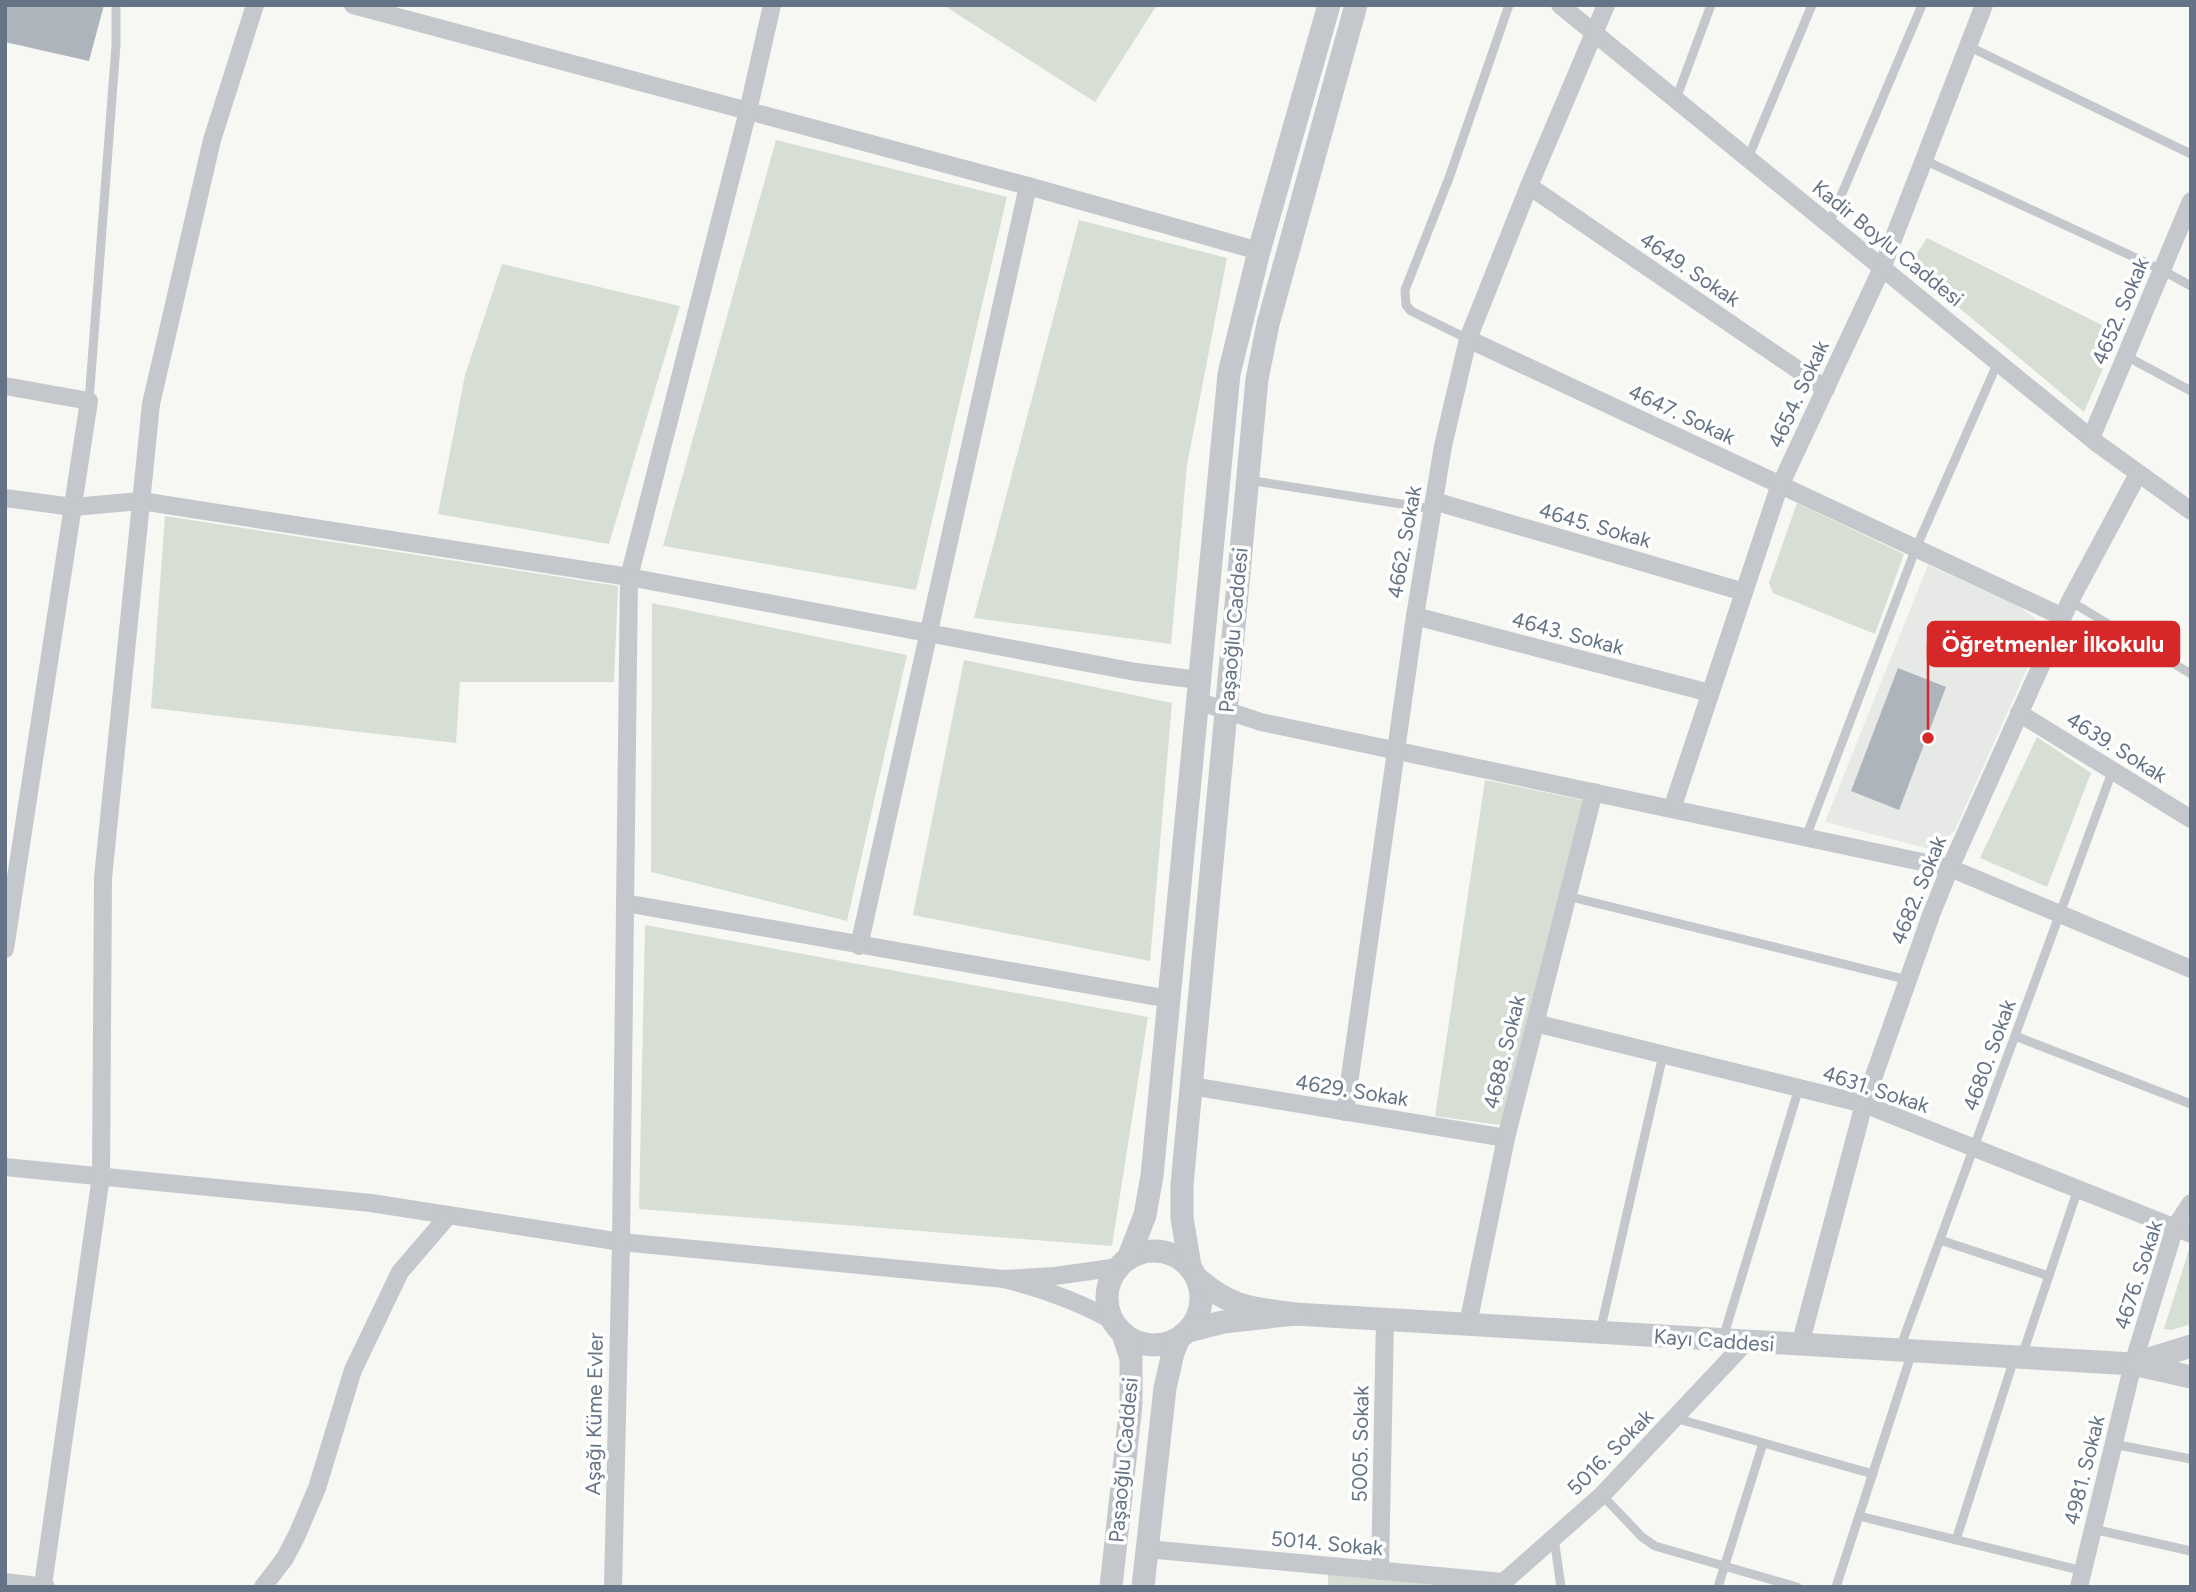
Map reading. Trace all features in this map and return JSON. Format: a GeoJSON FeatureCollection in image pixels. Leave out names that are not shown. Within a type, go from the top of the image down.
{"type":"FeatureCollection","features":[{"type":"Feature","properties":{"kind":"street"},"geometry":{"type":"LineString","coordinates":[[5,1582],[45,1586],[101,1177],[103,878],[154,391],[212,140],[255,5]]}},
{"type":"Feature","properties":{"kind":"street"},"geometry":{"type":"LineString","coordinates":[[353,5],[1028,186],[1259,251]]}},
{"type":"Feature","properties":{"kind":"street","name":"Aşağı Küme Evler"},"geometry":{"type":"LineString","coordinates":[[613,1587],[621,1242],[629,578],[748,111],[772,5]]}},
{"type":"Feature","properties":{"kind":"street","name":"Paşaoğlu Caddesi"},"geometry":{"type":"LineString","coordinates":[[1124,1263],[1144,1215],[1152,1177],[1229,374],[1259,251],[1329,5]]}},
{"type":"Feature","properties":{"kind":"street","name":"Paşaoğlu Caddesi"},"geometry":{"type":"LineString","coordinates":[[1194,1272],[1184,1240],[1181,1204],[1257,379],[1268,324],[1356,5]]}},
{"type":"Feature","properties":{"kind":"street","name":"Kadir Boylu Caddesi"},"geometry":{"type":"LineString","coordinates":[[1560,5],[2091,438],[2191,511]]}},
{"type":"Feature","properties":{"kind":"street","name":"4662. Sokak"},"geometry":{"type":"LineString","coordinates":[[1345,1112],[1415,616],[1443,446],[1468,339],[1606,5]]}},
{"type":"Feature","properties":{"kind":"street","name":"4654. Sokak"},"geometry":{"type":"LineString","coordinates":[[1672,809],[1780,485],[1882,268],[1984,5]]}},
{"type":"Feature","properties":{"kind":"street"},"geometry":{"type":"LineString","coordinates":[[859,946],[1028,186]]}},
{"type":"Feature","properties":{"kind":"street","name":"4649. Sokak"},"geometry":{"type":"LineString","coordinates":[[1529,186],[1826,389]]}},
{"type":"Feature","properties":{"kind":"street","name":"4652. Sokak"},"geometry":{"type":"LineString","coordinates":[[2091,438],[2189,212]]}},
{"type":"Feature","properties":{"kind":"street","name":"4647. Sokak"},"geometry":{"type":"LineString","coordinates":[[1468,339],[1916,548],[2067,609]]}},
{"type":"Feature","properties":{"kind":"street"},"geometry":{"type":"LineString","coordinates":[[5,386],[89,401],[5,949]]}},
{"type":"Feature","properties":{"kind":"street","name":"4682. Sokak"},"geometry":{"type":"LineString","coordinates":[[1800,1345],[1864,1104],[1950,868],[2067,609],[2138,474]]}},
{"type":"Feature","properties":{"kind":"street"},"geometry":{"type":"LineString","coordinates":[[5,498],[72,507],[141,501],[629,578],[1136,672],[1198,691],[1225,711],[1261,722],[1950,868],[2191,968]]}},
{"type":"Feature","properties":{"kind":"street","name":"4645. Sokak"},"geometry":{"type":"LineString","coordinates":[[1433,505],[1744,592]]}},
{"type":"Feature","properties":{"kind":"street","name":"4643. Sokak"},"geometry":{"type":"LineString","coordinates":[[1415,616],[1710,694]]}},
{"type":"Feature","properties":{"kind":"street","name":"4639. Sokak"},"geometry":{"type":"LineString","coordinates":[[2019,713],[2191,819]]}},
{"type":"Feature","properties":{"kind":"street","name":"4688. Sokak"},"geometry":{"type":"LineString","coordinates":[[1468,1324],[1506,1138],[1594,792]]}},
{"type":"Feature","properties":{"kind":"street"},"geometry":{"type":"LineString","coordinates":[[625,903],[1169,999]]}},
{"type":"Feature","properties":{"kind":"street","name":"4631. Sokak"},"geometry":{"type":"LineString","coordinates":[[1535,1023],[1864,1104],[2183,1230]]}},
{"type":"Feature","properties":{"kind":"street","name":"4629. Sokak"},"geometry":{"type":"LineString","coordinates":[[1191,1086],[1506,1138]]}},
{"type":"Feature","properties":{"kind":"street"},"geometry":{"type":"LineString","coordinates":[[5,1167],[371,1203],[621,1242],[1004,1279],[1055,1276],[1124,1263]]}},
{"type":"Feature","properties":{"kind":"street","name":"4676. Sokak"},"geometry":{"type":"LineString","coordinates":[[2133,1364],[2191,1203]]}},
{"type":"Feature","properties":{"kind":"street"},"geometry":{"type":"LineString","coordinates":[[263,1587],[285,1558],[297,1535],[317,1488],[354,1370],[400,1272],[449,1215]]}},
{"type":"Feature","properties":{"kind":"street"},"geometry":{"type":"LineString","coordinates":[[1004,1279],[1083,1304],[1137,1342],[1153,1345],[1169,1343],[1183,1334],[1201,1309],[1202,1294],[1194,1272],[1179,1256],[1165,1251],[1150,1250],[1135,1254],[1113,1274],[1107,1290],[1107,1306],[1118,1327]]}},
{"type":"Feature","properties":{"kind":"street","name":"Kayı Caddesi"},"geometry":{"type":"LineString","coordinates":[[1194,1272],[1229,1302],[1295,1314],[2133,1364],[2191,1377]]}},
{"type":"Feature","properties":{"kind":"street","name":"Kayı Caddesi"},"geometry":{"type":"LineString","coordinates":[[1183,1334],[1223,1322],[1295,1314]]}},
{"type":"Feature","properties":{"kind":"street","name":"5005. Sokak"},"geometry":{"type":"LineString","coordinates":[[1380,1571],[1385,1319]]}},
{"type":"Feature","properties":{"kind":"street","name":"Paşaoğlu Caddesi"},"geometry":{"type":"LineString","coordinates":[[1111,1587],[1131,1404],[1130,1358],[1118,1327]]}},
{"type":"Feature","properties":{"kind":"street","name":"Paşaoğlu Caddesi"},"geometry":{"type":"LineString","coordinates":[[1143,1587],[1165,1388],[1173,1353],[1183,1334]]}},
{"type":"Feature","properties":{"kind":"street","name":"5016. Sokak"},"geometry":{"type":"LineString","coordinates":[[1501,1585],[1602,1495],[1746,1342]]}},
{"type":"Feature","properties":{"kind":"street","name":"Kayı Caddesi"},"geometry":{"type":"LineString","coordinates":[[2133,1364],[2191,1346]]}},
{"type":"Feature","properties":{"kind":"street","name":"4981. Sokak"},"geometry":{"type":"LineString","coordinates":[[2081,1579],[2133,1364]]}},
{"type":"Feature","properties":{"kind":"street","name":"5014. Sokak"},"geometry":{"type":"LineString","coordinates":[[1147,1549],[1501,1585]]}},
{"type":"Feature","properties":{"kind":"lane"},"geometry":{"type":"LineString","coordinates":[[89,401],[116,46],[116,5]]}},
{"type":"Feature","properties":{"kind":"lane","name":"4647. Sokak"},"geometry":{"type":"LineString","coordinates":[[1468,339],[1411,311],[1406,305],[1405,297],[1407,282],[1448,178],[1509,5]]}},
{"type":"Feature","properties":{"kind":"lane"},"geometry":{"type":"LineString","coordinates":[[1675,99],[1711,5]]}},
{"type":"Feature","properties":{"kind":"lane"},"geometry":{"type":"LineString","coordinates":[[1748,158],[1812,5]]}},
{"type":"Feature","properties":{"kind":"lane"},"geometry":{"type":"LineString","coordinates":[[1829,224],[1922,5]]}},
{"type":"Feature","properties":{"kind":"lane"},"geometry":{"type":"LineString","coordinates":[[1968,46],[2191,154]]}},
{"type":"Feature","properties":{"kind":"lane"},"geometry":{"type":"LineString","coordinates":[[1924,160],[2191,286]]}},
{"type":"Feature","properties":{"kind":"lane"},"geometry":{"type":"LineString","coordinates":[[2126,356],[2191,391]]}},
{"type":"Feature","properties":{"kind":"lane"},"geometry":{"type":"LineString","coordinates":[[1805,837],[1916,548],[1998,362]]}},
{"type":"Feature","properties":{"kind":"lane","name":"4645. Sokak"},"geometry":{"type":"LineString","coordinates":[[1247,480],[1433,505]]}},
{"type":"Feature","properties":{"kind":"lane"},"geometry":{"type":"LineString","coordinates":[[2067,609],[2191,674]]}},
{"type":"Feature","properties":{"kind":"lane","name":"4680. Sokak"},"geometry":{"type":"LineString","coordinates":[[1836,1587],[1940,1240],[2112,772]]}},
{"type":"Feature","properties":{"kind":"lane"},"geometry":{"type":"LineString","coordinates":[[1567,896],[1908,980]]}},
{"type":"Feature","properties":{"kind":"lane"},"geometry":{"type":"LineString","coordinates":[[2015,1036],[2191,1104]]}},
{"type":"Feature","properties":{"kind":"lane"},"geometry":{"type":"LineString","coordinates":[[1600,1332],[1663,1055]]}},
{"type":"Feature","properties":{"kind":"lane"},"geometry":{"type":"LineString","coordinates":[[1723,1340],[1799,1088]]}},
{"type":"Feature","properties":{"kind":"lane"},"geometry":{"type":"LineString","coordinates":[[1956,1540],[2078,1189]]}},
{"type":"Feature","properties":{"kind":"lane"},"geometry":{"type":"LineString","coordinates":[[1940,1240],[2049,1276]]}},
{"type":"Feature","properties":{"kind":"lane"},"geometry":{"type":"LineString","coordinates":[[1675,1418],[1872,1474]]}},
{"type":"Feature","properties":{"kind":"lane"},"geometry":{"type":"LineString","coordinates":[[1718,1587],[1763,1443]]}},
{"type":"Feature","properties":{"kind":"lane"},"geometry":{"type":"LineString","coordinates":[[2113,1444],[2191,1459]]}},
{"type":"Feature","properties":{"kind":"lane"},"geometry":{"type":"LineString","coordinates":[[1602,1495],[1648,1543],[1797,1587]]}},
{"type":"Feature","properties":{"kind":"lane"},"geometry":{"type":"LineString","coordinates":[[1859,1516],[1956,1540],[2081,1579]]}},
{"type":"Feature","properties":{"kind":"lane"},"geometry":{"type":"LineString","coordinates":[[2093,1529],[2191,1551]]}},
{"type":"Feature","properties":{"kind":"lane"},"geometry":{"type":"LineString","coordinates":[[1554,1538],[1561,1587]]}},
{"type":"Feature","properties":{"kind":"shaded area"},"geometry":{"type":"Polygon","coordinates":[[[943,5],[1157,5],[1095,102],[943,5]]]}},
{"type":"Feature","properties":{"kind":"shaded area"},"geometry":{"type":"Polygon","coordinates":[[[776,140],[1007,197],[916,590],[663,546],[776,140]]]}},
{"type":"Feature","properties":{"kind":"shaded area"},"geometry":{"type":"Polygon","coordinates":[[[1079,220],[1227,258],[1187,465],[1171,644],[974,618],[1079,220]]]}},
{"type":"Feature","properties":{"kind":"shaded area"},"geometry":{"type":"Polygon","coordinates":[[[1927,238],[2118,333],[2084,412],[1909,266],[1927,238]]]}},
{"type":"Feature","properties":{"kind":"shaded area"},"geometry":{"type":"Polygon","coordinates":[[[502,264],[680,306],[609,544],[438,514],[465,375],[502,264]]]}},
{"type":"Feature","properties":{"kind":"shaded area"},"geometry":{"type":"Polygon","coordinates":[[[1797,503],[1904,554],[1875,634],[1773,593],[1769,583],[1797,503]]]}},
{"type":"Feature","properties":{"kind":"shaded area"},"geometry":{"type":"Polygon","coordinates":[[[165,516],[618,586],[614,682],[460,682],[456,743],[151,708],[165,516]]]}},
{"type":"Feature","properties":{"kind":"shaded area"},"geometry":{"type":"Polygon","coordinates":[[[1928,565],[2016,605],[2035,618],[2042,635],[1954,832],[1930,849],[1825,822],[1928,565]]]}},
{"type":"Feature","properties":{"kind":"shaded area"},"geometry":{"type":"Polygon","coordinates":[[[652,603],[907,655],[847,921],[651,872],[652,603]]]}},
{"type":"Feature","properties":{"kind":"shaded area"},"geometry":{"type":"Polygon","coordinates":[[[964,660],[1172,703],[1150,961],[913,915],[964,660]]]}},
{"type":"Feature","properties":{"kind":"shaded area"},"geometry":{"type":"Polygon","coordinates":[[[2037,737],[2091,773],[2047,887],[1980,858],[2037,737]]]}},
{"type":"Feature","properties":{"kind":"shaded area"},"geometry":{"type":"Polygon","coordinates":[[[1485,780],[1583,800],[1500,1125],[1435,1116],[1485,780]]]}},
{"type":"Feature","properties":{"kind":"shaded area"},"geometry":{"type":"Polygon","coordinates":[[[645,925],[1148,1017],[1112,1246],[639,1209],[645,925]]]}},
{"type":"Feature","properties":{"kind":"shaded area"},"geometry":{"type":"Polygon","coordinates":[[[2191,1243],[2191,1324],[2172,1330],[2164,1329],[2191,1243]]]}},
{"type":"Feature","properties":{"kind":"shaded area"},"geometry":{"type":"Polygon","coordinates":[[[1328,1571],[1460,1587],[1328,1587],[1328,1571]]]}},
{"type":"Feature","properties":{"kind":"building"},"geometry":{"type":"Polygon","coordinates":[[[5,5],[104,5],[89,61],[5,42],[5,5]]]}},
{"type":"Feature","properties":{"kind":"building"},"geometry":{"type":"Polygon","coordinates":[[[1898,668],[1946,687],[1899,810],[1851,791],[1898,668]]]}},
{"type":"Feature","properties":{"kind":"place","name":"Öğretmenler İlkokulu"},"geometry":{"type":"Point","coordinates":[1928,738]}}]}
